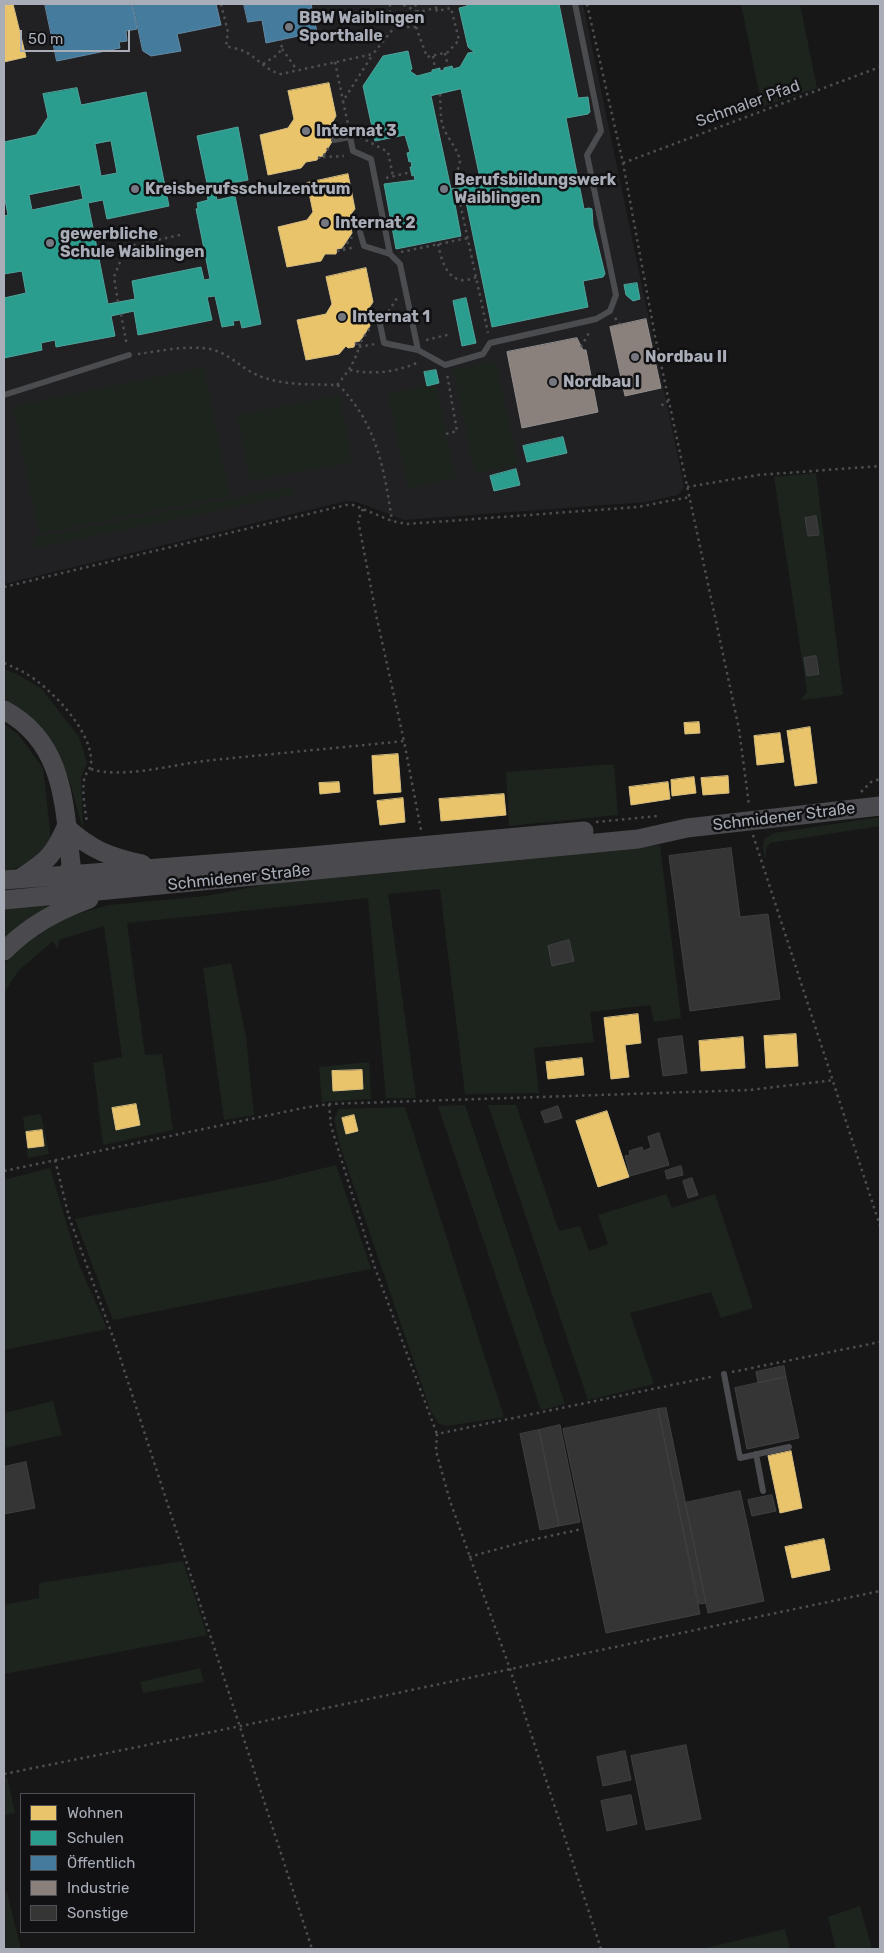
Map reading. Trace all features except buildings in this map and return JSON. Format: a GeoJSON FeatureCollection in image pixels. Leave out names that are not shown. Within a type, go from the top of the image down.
{"type":"FeatureCollection","features":[{"type":"Feature","properties":{"kind":"main road"},"geometry":{"type":"LineString","coordinates":[[4,710],[17,716],[39,737],[52,760],[61,788],[71,864],[68,876],[53,896]]}},
{"type":"Feature","properties":{"kind":"main road","name":"Schmidener Straße"},"geometry":{"type":"LineString","coordinates":[[11,879],[159,868],[638,839],[750,814],[880,806]]}},
{"type":"Feature","properties":{"kind":"main road","name":"Schmidener Straße"},"geometry":{"type":"LineString","coordinates":[[66,827],[81,841],[99,852],[119,859],[159,868]]}},
{"type":"Feature","properties":{"kind":"main road"},"geometry":{"type":"LineString","coordinates":[[11,879],[48,860],[58,845],[66,827]]}},
{"type":"Feature","properties":{"kind":"main road","name":"Schmidener Straße"},"geometry":{"type":"LineString","coordinates":[[4,900],[116,890],[424,853]]}},
{"type":"Feature","properties":{"kind":"main road"},"geometry":{"type":"LineString","coordinates":[[4,952],[14,941],[36,924],[61,909],[116,890]]}},
{"type":"Feature","properties":{"kind":"lane"},"geometry":{"type":"LineString","coordinates":[[380,324],[384,342],[418,350],[445,365],[483,354],[490,343],[596,319],[610,311],[616,295],[587,155],[601,131],[575,4]]}},
{"type":"Feature","properties":{"kind":"lane"},"geometry":{"type":"LineString","coordinates":[[334,140],[350,137],[353,151],[371,159],[390,254]]}},
{"type":"Feature","properties":{"kind":"lane"},"geometry":{"type":"LineString","coordinates":[[358,233],[364,246],[390,254],[400,264],[418,350]]}},
{"type":"Feature","properties":{"kind":"lane"},"geometry":{"type":"LineString","coordinates":[[4,395],[129,355]]}},
{"type":"Feature","properties":{"kind":"lane"},"geometry":{"type":"LineString","coordinates":[[724,1374],[740,1458],[789,1447]]}},
{"type":"Feature","properties":{"kind":"lane"},"geometry":{"type":"LineString","coordinates":[[756,1454],[763,1491]]}},
{"type":"Feature","properties":{"kind":"path"},"geometry":{"type":"LineString","coordinates":[[221,4],[228,32],[226,46],[245,52],[271,72],[281,74],[373,54]]}},
{"type":"Feature","properties":{"kind":"path"},"geometry":{"type":"LineString","coordinates":[[390,4],[390,13],[397,24],[406,27],[416,27]]}},
{"type":"Feature","properties":{"kind":"path"},"geometry":{"type":"LineString","coordinates":[[402,4],[418,12],[436,8]]}},
{"type":"Feature","properties":{"kind":"path"},"geometry":{"type":"LineString","coordinates":[[415,4],[420,19],[416,27],[427,57],[448,52],[459,40],[451,8],[437,11],[435,4]]}},
{"type":"Feature","properties":{"kind":"path"},"geometry":{"type":"LineString","coordinates":[[587,4],[623,163],[669,401],[739,729],[752,833],[880,1226]]}},
{"type":"Feature","properties":{"kind":"path"},"geometry":{"type":"LineString","coordinates":[[343,101],[373,54],[397,24]]}},
{"type":"Feature","properties":{"kind":"path"},"geometry":{"type":"LineString","coordinates":[[281,40],[282,49],[297,70]]}},
{"type":"Feature","properties":{"kind":"path"},"geometry":{"type":"LineString","coordinates":[[263,64],[277,55],[282,49]]}},
{"type":"Feature","properties":{"kind":"path"},"geometry":{"type":"LineString","coordinates":[[445,53],[448,67]]}},
{"type":"Feature","properties":{"kind":"path"},"geometry":{"type":"LineString","coordinates":[[433,55],[436,69]]}},
{"type":"Feature","properties":{"kind":"path"},"geometry":{"type":"LineString","coordinates":[[335,62],[350,137]]}},
{"type":"Feature","properties":{"kind":"path","name":"Schmaler Pfad"},"geometry":{"type":"LineString","coordinates":[[623,163],[880,67]]}},
{"type":"Feature","properties":{"kind":"path"},"geometry":{"type":"LineString","coordinates":[[440,94],[441,119],[444,130],[458,153],[460,161],[456,177],[458,188]]}},
{"type":"Feature","properties":{"kind":"path"},"geometry":{"type":"LineString","coordinates":[[323,157],[346,156]]}},
{"type":"Feature","properties":{"kind":"path"},"geometry":{"type":"LineString","coordinates":[[386,178],[411,172]]}},
{"type":"Feature","properties":{"kind":"path"},"geometry":{"type":"LineString","coordinates":[[459,198],[490,343]]}},
{"type":"Feature","properties":{"kind":"path"},"geometry":{"type":"LineString","coordinates":[[337,251],[342,250],[358,233]]}},
{"type":"Feature","properties":{"kind":"path"},"geometry":{"type":"LineString","coordinates":[[118,302],[114,277],[126,247],[184,234]]}},
{"type":"Feature","properties":{"kind":"path"},"geometry":{"type":"LineString","coordinates":[[390,254],[468,238]]}},
{"type":"Feature","properties":{"kind":"path"},"geometry":{"type":"LineString","coordinates":[[438,244],[441,262],[452,277],[461,280],[470,280],[476,277]]}},
{"type":"Feature","properties":{"kind":"path"},"geometry":{"type":"LineString","coordinates":[[380,324],[396,299]]}},
{"type":"Feature","properties":{"kind":"path"},"geometry":{"type":"LineString","coordinates":[[121,314],[129,355],[194,348],[211,350],[226,355],[256,375],[285,382],[337,385],[342,388],[359,410],[375,442],[384,470],[392,521]]}},
{"type":"Feature","properties":{"kind":"path"},"geometry":{"type":"LineString","coordinates":[[582,347],[596,319]]}},
{"type":"Feature","properties":{"kind":"path"},"geometry":{"type":"LineString","coordinates":[[337,385],[350,370],[357,357],[360,343],[372,326]]}},
{"type":"Feature","properties":{"kind":"path"},"geometry":{"type":"LineString","coordinates":[[416,342],[451,334]]}},
{"type":"Feature","properties":{"kind":"path"},"geometry":{"type":"LineString","coordinates":[[359,347],[384,342]]}},
{"type":"Feature","properties":{"kind":"path"},"geometry":{"type":"LineString","coordinates":[[355,344],[360,343]]}},
{"type":"Feature","properties":{"kind":"path"},"geometry":{"type":"LineString","coordinates":[[350,370],[369,372],[392,370],[418,362],[426,355]]}},
{"type":"Feature","properties":{"kind":"path"},"geometry":{"type":"LineString","coordinates":[[445,365],[457,432],[446,434]]}},
{"type":"Feature","properties":{"kind":"path"},"geometry":{"type":"LineString","coordinates":[[662,406],[663,402],[669,401]]}},
{"type":"Feature","properties":{"kind":"path"},"geometry":{"type":"LineString","coordinates":[[687,487],[758,475],[880,466]]}},
{"type":"Feature","properties":{"kind":"path"},"geometry":{"type":"LineString","coordinates":[[4,588],[346,505],[354,505],[392,521],[407,524],[638,507],[690,497]]}},
{"type":"Feature","properties":{"kind":"path"},"geometry":{"type":"LineString","coordinates":[[363,509],[358,520],[377,619],[404,741],[424,853]]}},
{"type":"Feature","properties":{"kind":"path"},"geometry":{"type":"LineString","coordinates":[[4,663],[26,673],[49,691],[69,713],[84,736],[92,758],[91,770],[84,777],[83,794],[88,830]]}},
{"type":"Feature","properties":{"kind":"path"},"geometry":{"type":"LineString","coordinates":[[91,770],[102,773],[148,769],[404,741]]}},
{"type":"Feature","properties":{"kind":"path"},"geometry":{"type":"LineString","coordinates":[[859,794],[871,782],[880,779]]}},
{"type":"Feature","properties":{"kind":"path"},"geometry":{"type":"LineString","coordinates":[[4,1171],[329,1104],[750,1090],[834,1080]]}},
{"type":"Feature","properties":{"kind":"path"},"geometry":{"type":"LineString","coordinates":[[329,1104],[331,1126],[375,1268],[437,1434],[436,1451],[469,1557],[510,1669],[601,1949]]}},
{"type":"Feature","properties":{"kind":"path"},"geometry":{"type":"LineString","coordinates":[[55,1160],[69,1217],[118,1348],[312,1949]]}},
{"type":"Feature","properties":{"kind":"path"},"geometry":{"type":"LineString","coordinates":[[437,1434],[880,1342]]}},
{"type":"Feature","properties":{"kind":"path"},"geometry":{"type":"LineString","coordinates":[[469,1557],[527,1541],[582,1529]]}},
{"type":"Feature","properties":{"kind":"path"},"geometry":{"type":"LineString","coordinates":[[4,1774],[880,1591]]}},
{"type":"Feature","properties":{"kind":"shaded area"},"geometry":{"type":"Polygon","coordinates":[[[4,4],[583,4],[684,486],[681,492],[677,495],[646,502],[404,520],[357,502],[346,501],[4,584],[4,4]]]}},
{"type":"Feature","properties":{"kind":"shaded area"},"geometry":{"type":"Polygon","coordinates":[[[741,4],[800,4],[817,88],[762,107],[741,4]]]}},
{"type":"Feature","properties":{"kind":"shaded area"},"geometry":{"type":"Polygon","coordinates":[[[496,361],[518,465],[475,474],[453,370],[496,361]]]}},
{"type":"Feature","properties":{"kind":"shaded area"},"geometry":{"type":"Polygon","coordinates":[[[204,367],[230,496],[39,534],[13,406],[204,367]]]}},
{"type":"Feature","properties":{"kind":"shaded area"},"geometry":{"type":"Polygon","coordinates":[[[436,384],[456,478],[408,489],[388,394],[436,384]]]}},
{"type":"Feature","properties":{"kind":"shaded area"},"geometry":{"type":"Polygon","coordinates":[[[339,395],[352,462],[250,481],[237,415],[339,395]]]}},
{"type":"Feature","properties":{"kind":"shaded area"},"geometry":{"type":"Polygon","coordinates":[[[816,473],[843,695],[801,700],[807,692],[774,477],[816,473]]]}},
{"type":"Feature","properties":{"kind":"shaded area"},"geometry":{"type":"Polygon","coordinates":[[[292,486],[293,495],[35,548],[33,538],[292,486]]]}},
{"type":"Feature","properties":{"kind":"shaded area"},"geometry":{"type":"Polygon","coordinates":[[[4,669],[17,674],[42,689],[79,737],[87,763],[81,777],[83,830],[69,779],[51,741],[4,698],[4,669]]]}},
{"type":"Feature","properties":{"kind":"shaded area"},"geometry":{"type":"Polygon","coordinates":[[[4,724],[18,734],[43,768],[51,840],[37,859],[4,871],[4,724]]]}},
{"type":"Feature","properties":{"kind":"shaded area"},"geometry":{"type":"Polygon","coordinates":[[[614,765],[618,815],[509,826],[506,772],[614,765]]]}},
{"type":"Feature","properties":{"kind":"shaded area"},"geometry":{"type":"Polygon","coordinates":[[[880,817],[880,826],[770,843],[766,848],[766,860],[763,849],[764,839],[774,833],[880,817]]]}},
{"type":"Feature","properties":{"kind":"shaded area"},"geometry":{"type":"Polygon","coordinates":[[[660,845],[681,1018],[654,1022],[650,1005],[590,1012],[594,1042],[534,1048],[539,1093],[465,1094],[440,889],[388,894],[416,1098],[386,1098],[368,898],[127,923],[145,1055],[162,1054],[173,1130],[103,1145],[93,1063],[122,1057],[104,926],[59,940],[58,950],[53,941],[19,970],[4,993],[4,965],[11,955],[41,930],[69,916],[109,905],[206,896],[285,881],[660,845]]]}},
{"type":"Feature","properties":{"kind":"shaded area"},"geometry":{"type":"Polygon","coordinates":[[[59,903],[4,938],[4,908],[59,903]]]}},
{"type":"Feature","properties":{"kind":"shaded area"},"geometry":{"type":"Polygon","coordinates":[[[231,963],[246,1037],[254,1115],[224,1120],[203,968],[231,963]]]}},
{"type":"Feature","properties":{"kind":"shaded area"},"geometry":{"type":"Polygon","coordinates":[[[369,1062],[371,1099],[322,1102],[319,1067],[369,1062]]]}},
{"type":"Feature","properties":{"kind":"shaded area"},"geometry":{"type":"Polygon","coordinates":[[[465,1105],[565,1404],[541,1410],[438,1106],[465,1105]]]}},
{"type":"Feature","properties":{"kind":"shaded area"},"geometry":{"type":"Polygon","coordinates":[[[488,1105],[516,1105],[559,1231],[580,1226],[589,1251],[608,1244],[598,1215],[666,1194],[672,1208],[715,1194],[753,1308],[721,1318],[711,1292],[630,1313],[654,1384],[588,1400],[488,1105]]]}},
{"type":"Feature","properties":{"kind":"shaded area"},"geometry":{"type":"Polygon","coordinates":[[[405,1107],[504,1417],[447,1426],[439,1424],[431,1412],[340,1146],[334,1118],[339,1109],[405,1107]]]}},
{"type":"Feature","properties":{"kind":"shaded area"},"geometry":{"type":"Polygon","coordinates":[[[41,1114],[49,1154],[28,1158],[23,1117],[41,1114]]]}},
{"type":"Feature","properties":{"kind":"shaded area"},"geometry":{"type":"Polygon","coordinates":[[[336,1165],[371,1269],[113,1320],[75,1219],[267,1182],[336,1165]]]}},
{"type":"Feature","properties":{"kind":"shaded area"},"geometry":{"type":"Polygon","coordinates":[[[50,1168],[78,1262],[107,1329],[4,1350],[4,1180],[50,1168]]]}},
{"type":"Feature","properties":{"kind":"shaded area"},"geometry":{"type":"Polygon","coordinates":[[[53,1401],[62,1435],[4,1448],[4,1413],[53,1401]]]}},
{"type":"Feature","properties":{"kind":"shaded area"},"geometry":{"type":"Polygon","coordinates":[[[183,1561],[207,1635],[4,1674],[4,1605],[39,1598],[39,1583],[183,1561]]]}},
{"type":"Feature","properties":{"kind":"shaded area"},"geometry":{"type":"Polygon","coordinates":[[[200,1668],[204,1682],[143,1693],[140,1682],[200,1668]]]}},
{"type":"Feature","properties":{"kind":"shaded area"},"geometry":{"type":"Polygon","coordinates":[[[7,1777],[15,1813],[4,1815],[4,1778],[7,1777]]]}},
{"type":"Feature","properties":{"kind":"shaded area"},"geometry":{"type":"Polygon","coordinates":[[[7,1892],[21,1949],[4,1949],[4,1893],[7,1892]]]}},
{"type":"Feature","properties":{"kind":"shaded area"},"geometry":{"type":"Polygon","coordinates":[[[860,1906],[872,1949],[836,1949],[828,1917],[860,1906]]]}},
{"type":"Feature","properties":{"kind":"shaded area"},"geometry":{"type":"Polygon","coordinates":[[[785,1929],[790,1949],[702,1949],[785,1929]]]}},
{"type":"Feature","properties":{"kind":"place","name":"BBW Waiblingen Sporthalle"},"geometry":{"type":"Point","coordinates":[289,27]}},
{"type":"Feature","properties":{"kind":"place","name":"Internat 3"},"geometry":{"type":"Point","coordinates":[306,131]}},
{"type":"Feature","properties":{"kind":"place","name":"Kreisberufsschulzentrum"},"geometry":{"type":"Point","coordinates":[135,189]}},
{"type":"Feature","properties":{"kind":"place","name":"Berufsbildungswerk Waiblingen"},"geometry":{"type":"Point","coordinates":[444,189]}},
{"type":"Feature","properties":{"kind":"place","name":"Internat 2"},"geometry":{"type":"Point","coordinates":[325,223]}},
{"type":"Feature","properties":{"kind":"place","name":"gewerbliche Schule Waiblingen"},"geometry":{"type":"Point","coordinates":[50,243]}},
{"type":"Feature","properties":{"kind":"place","name":"Internat 1"},"geometry":{"type":"Point","coordinates":[342,317]}},
{"type":"Feature","properties":{"kind":"place","name":"Nordbau II"},"geometry":{"type":"Point","coordinates":[635,357]}},
{"type":"Feature","properties":{"kind":"place","name":"Nordbau I"},"geometry":{"type":"Point","coordinates":[553,382]}}]}
